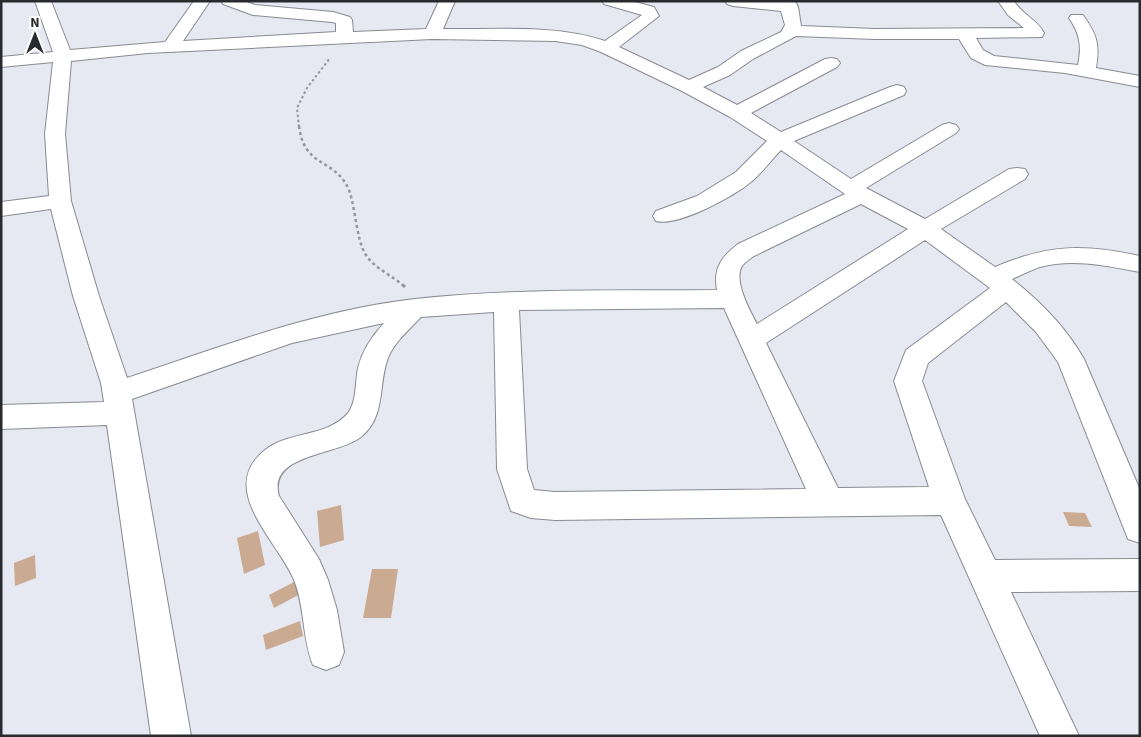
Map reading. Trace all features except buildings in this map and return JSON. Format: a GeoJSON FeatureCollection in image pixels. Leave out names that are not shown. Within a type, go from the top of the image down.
{"type":"FeatureCollection","features":[{"type":"Feature","properties":{"kind":"street"},"geometry":{"type":"LineString","coordinates":[[43,1],[62,56],[54,134],[60,201],[86,296],[115,383],[171,736]]}},
{"type":"Feature","properties":{"kind":"street"},"geometry":{"type":"LineString","coordinates":[[170,47],[202,1]]}},
{"type":"Feature","properties":{"kind":"street"},"geometry":{"type":"LineString","coordinates":[[229,1],[253,10],[333,17],[344,20],[345,37]]}},
{"type":"Feature","properties":{"kind":"street"},"geometry":{"type":"LineString","coordinates":[[432,34],[447,1]]}},
{"type":"Feature","properties":{"kind":"street"},"geometry":{"type":"LineString","coordinates":[[607,48],[652,16],[648,10],[610,1]]}},
{"type":"Feature","properties":{"kind":"street"},"geometry":{"type":"LineString","coordinates":[[689,88],[724,71],[748,55],[788,35],[794,25],[788,4],[734,1]]}},
{"type":"Feature","properties":{"kind":"street"},"geometry":{"type":"LineString","coordinates":[[790,30],[875,34],[1036,32],[1034,27],[1019,19],[1006,1]]}},
{"type":"Feature","properties":{"kind":"street"},"geometry":{"type":"LineString","coordinates":[[1077,18],[1090,36],[1091,45],[1086,72]]}},
{"type":"Feature","properties":{"kind":"street"},"geometry":{"type":"LineString","coordinates":[[965,33],[972,52],[981,58],[991,61],[1086,72],[1140,82]]}},
{"type":"Feature","properties":{"kind":"street"},"geometry":{"type":"LineString","coordinates":[[1,62],[170,47],[432,34],[555,36],[584,40],[607,48],[737,113],[856,191],[925,229],[1000,283],[1037,314],[1058,339],[1070,359],[1140,528]]}},
{"type":"Feature","properties":{"kind":"street"},"geometry":{"type":"LineString","coordinates":[[737,113],[832,63]]}},
{"type":"Feature","properties":{"kind":"street"},"geometry":{"type":"LineString","coordinates":[[664,216],[705,201],[744,178],[779,140],[897,91]]}},
{"type":"Feature","properties":{"kind":"street"},"geometry":{"type":"LineString","coordinates":[[828,501],[732,299],[727,274],[732,260],[746,250],[856,191],[949,129]]}},
{"type":"Feature","properties":{"kind":"street"},"geometry":{"type":"LineString","coordinates":[[751,340],[925,229],[1017,174]]}},
{"type":"Feature","properties":{"kind":"street"},"geometry":{"type":"LineString","coordinates":[[1,209],[60,201]]}},
{"type":"Feature","properties":{"kind":"street"},"geometry":{"type":"LineString","coordinates":[[1060,736],[950,501],[908,381],[916,357],[1000,283],[1042,258],[1073,255],[1105,257],[1140,264]]}},
{"type":"Feature","properties":{"kind":"street"},"geometry":{"type":"LineString","coordinates":[[3,420],[118,403],[289,334],[356,319],[419,308],[506,302],[732,299]]}},
{"type":"Feature","properties":{"kind":"street"},"geometry":{"type":"LineString","coordinates":[[506,302],[512,469],[522,501],[531,504],[555,506],[828,501],[950,501]]}},
{"type":"Feature","properties":{"kind":"street"},"geometry":{"type":"LineString","coordinates":[[326,652],[317,598],[308,572],[265,502],[261,487],[264,471],[280,456],[347,431],[357,423],[366,408],[374,359],[387,339],[419,308]]}},
{"type":"Feature","properties":{"kind":"street"},"geometry":{"type":"LineString","coordinates":[[985,576],[1140,575]]}},
{"type":"Feature","properties":{"kind":"path"},"geometry":{"type":"LineString","coordinates":[[345,37],[307,88],[297,108],[303,144],[312,157],[339,175],[346,186],[365,254],[371,261],[394,276],[419,308]]}}]}
